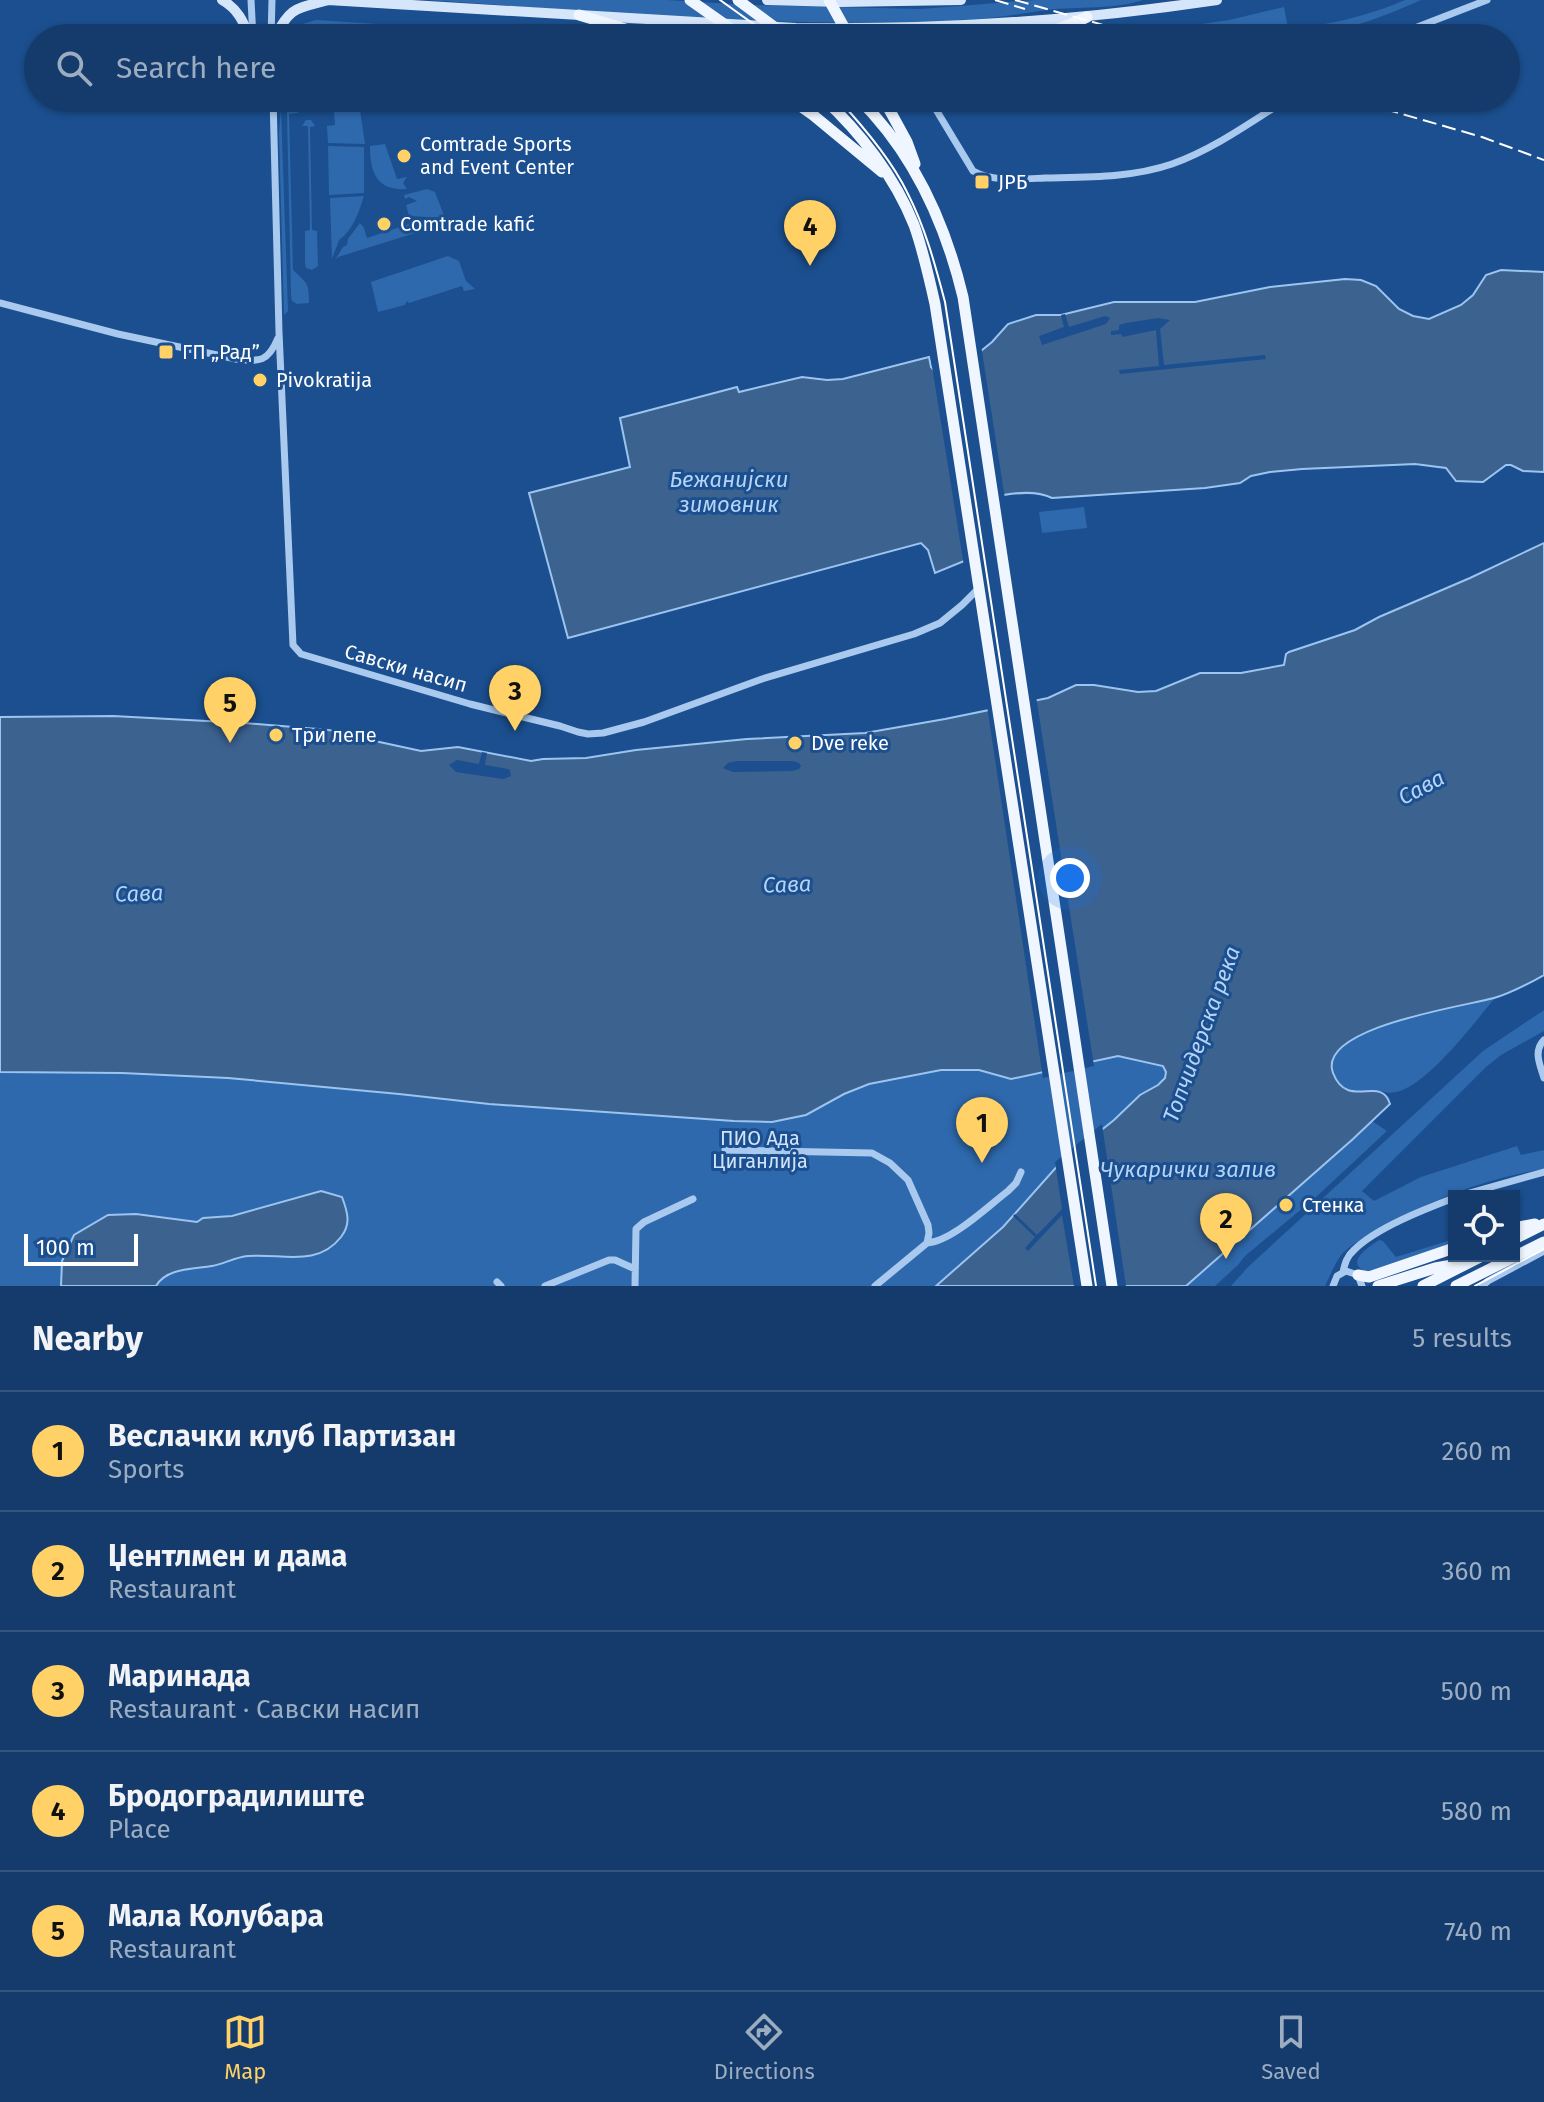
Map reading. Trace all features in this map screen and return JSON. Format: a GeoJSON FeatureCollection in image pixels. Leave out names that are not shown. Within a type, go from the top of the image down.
{"type":"FeatureCollection","features":[{"type":"Feature","properties":{"kind":"main road"},"geometry":{"type":"LineString","coordinates":[[222,0],[239,13],[245,24]]}},
{"type":"Feature","properties":{"kind":"main road"},"geometry":{"type":"LineString","coordinates":[[282,24],[288,14],[329,0],[729,24]]}},
{"type":"Feature","properties":{"kind":"main road"},"geometry":{"type":"LineString","coordinates":[[690,0],[724,24]]}},
{"type":"Feature","properties":{"kind":"main road"},"geometry":{"type":"LineString","coordinates":[[738,0],[770,24]]}},
{"type":"Feature","properties":{"kind":"main road"},"geometry":{"type":"LineString","coordinates":[[767,0],[961,0]]}},
{"type":"Feature","properties":{"kind":"main road"},"geometry":{"type":"LineString","coordinates":[[829,0],[842,24]]}},
{"type":"Feature","properties":{"kind":"main road"},"geometry":{"type":"LineString","coordinates":[[1123,13],[1152,0]]}},
{"type":"Feature","properties":{"kind":"main road"},"geometry":{"type":"LineString","coordinates":[[981,24],[1087,17],[1217,0]]}},
{"type":"Feature","properties":{"kind":"main road"},"geometry":{"type":"LineString","coordinates":[[579,15],[609,24]]}},
{"type":"Feature","properties":{"kind":"main road"},"geometry":{"type":"LineString","coordinates":[[1070,24],[1087,17]]}},
{"type":"Feature","properties":{"kind":"main road"},"geometry":{"type":"LineString","coordinates":[[809,112],[888,177]]}},
{"type":"Feature","properties":{"kind":"main road"},"geometry":{"type":"LineString","coordinates":[[836,112],[861,138],[888,177],[912,221],[935,304],[1087,1286]]}},
{"type":"Feature","properties":{"kind":"main road"},"geometry":{"type":"LineString","coordinates":[[872,112],[917,173]]}},
{"type":"Feature","properties":{"kind":"main road"},"geometry":{"type":"LineString","coordinates":[[892,112],[944,231],[963,297],[1112,1286]]}},
{"type":"Feature","properties":{"kind":"main road"},"geometry":{"type":"LineString","coordinates":[[1520,1227],[1544,1223]]}},
{"type":"Feature","properties":{"kind":"main road"},"geometry":{"type":"LineString","coordinates":[[1520,1236],[1544,1223]]}},
{"type":"Feature","properties":{"kind":"main road"},"geometry":{"type":"LineString","coordinates":[[1456,1286],[1544,1242]]}},
{"type":"Feature","properties":{"kind":"main road"},"geometry":{"type":"LineString","coordinates":[[1357,1278],[1369,1277],[1448,1250]]}},
{"type":"Feature","properties":{"kind":"main road"},"geometry":{"type":"LineString","coordinates":[[1378,1286],[1435,1268],[1470,1262]]}},
{"type":"Feature","properties":{"kind":"main road"},"geometry":{"type":"LineString","coordinates":[[1423,1286],[1470,1262]]}},
{"type":"Feature","properties":{"kind":"street"},"geometry":{"type":"LineString","coordinates":[[251,0],[252,24]]}},
{"type":"Feature","properties":{"kind":"street"},"geometry":{"type":"LineString","coordinates":[[272,0],[273,24]]}},
{"type":"Feature","properties":{"kind":"street"},"geometry":{"type":"LineString","coordinates":[[1425,24],[1487,0]]}},
{"type":"Feature","properties":{"kind":"street","name":"Савски насип"},"geometry":{"type":"LineString","coordinates":[[273,112],[279,332],[293,645],[301,654],[514,716],[588,734],[603,733],[644,722],[762,679],[914,634],[940,623],[983,584]]}},
{"type":"Feature","properties":{"kind":"street"},"geometry":{"type":"LineString","coordinates":[[937,112],[973,171],[994,178],[1113,175],[1173,164],[1220,141],[1267,112]]}},
{"type":"Feature","properties":{"kind":"street"},"geometry":{"type":"LineString","coordinates":[[0,303],[118,334],[255,361],[272,351],[279,332]]}},
{"type":"Feature","properties":{"kind":"street"},"geometry":{"type":"LineString","coordinates":[[1544,1040],[1538,1053],[1544,1078]]}},
{"type":"Feature","properties":{"kind":"street"},"geometry":{"type":"LineString","coordinates":[[725,1150],[872,1153],[890,1163],[908,1180],[928,1225],[927,1243]]}},
{"type":"Feature","properties":{"kind":"street"},"geometry":{"type":"LineString","coordinates":[[875,1286],[927,1243],[950,1236],[1012,1188],[1021,1172]]}},
{"type":"Feature","properties":{"kind":"street"},"geometry":{"type":"LineString","coordinates":[[1481,1190],[1544,1172]]}},
{"type":"Feature","properties":{"kind":"street"},"geometry":{"type":"LineString","coordinates":[[635,1286],[636,1229],[644,1222],[693,1199]]}},
{"type":"Feature","properties":{"kind":"street"},"geometry":{"type":"LineString","coordinates":[[1333,1286],[1337,1276],[1343,1272],[1347,1259],[1365,1241],[1448,1201]]}},
{"type":"Feature","properties":{"kind":"street"},"geometry":{"type":"LineString","coordinates":[[1482,1286],[1544,1251]]}},
{"type":"Feature","properties":{"kind":"street"},"geometry":{"type":"LineString","coordinates":[[1352,1252],[1357,1278]]}},
{"type":"Feature","properties":{"kind":"street"},"geometry":{"type":"LineString","coordinates":[[545,1286],[609,1260],[635,1269]]}},
{"type":"Feature","properties":{"kind":"street"},"geometry":{"type":"LineString","coordinates":[[1343,1272],[1357,1278]]}},
{"type":"Feature","properties":{"kind":"green space"},"geometry":{"type":"Polygon","coordinates":[[[425,0],[667,0],[921,9],[1035,0],[1143,0],[966,20],[875,23],[681,17],[425,0]]]}},
{"type":"Feature","properties":{"kind":"green space"},"geometry":{"type":"Polygon","coordinates":[[[1405,0],[1421,0],[1361,24],[1323,24],[1348,19],[1405,0]]]}},
{"type":"Feature","properties":{"kind":"green space"},"geometry":{"type":"Polygon","coordinates":[[[1284,7],[1287,24],[1202,24],[1229,20],[1284,7]]]}},
{"type":"Feature","properties":{"kind":"green space"},"geometry":{"type":"Polygon","coordinates":[[[316,20],[378,24],[302,24],[316,20]]]}},
{"type":"Feature","properties":{"kind":"green space"},"geometry":{"type":"Polygon","coordinates":[[[281,112],[288,311],[284,315],[279,133],[281,112]]]}},
{"type":"Feature","properties":{"kind":"green space"},"geometry":{"type":"Polygon","coordinates":[[[298,112],[289,114],[293,270],[306,284],[309,303],[297,304],[292,301],[291,295],[287,113],[298,112]]]}},
{"type":"Feature","properties":{"kind":"green space"},"geometry":{"type":"Polygon","coordinates":[[[334,112],[360,112],[365,144],[328,143],[327,126],[335,125],[334,112]]]}},
{"type":"Feature","properties":{"kind":"green space"},"geometry":{"type":"Polygon","coordinates":[[[306,120],[311,120],[315,126],[310,127],[312,230],[317,231],[318,266],[312,270],[305,264],[305,231],[310,230],[308,126],[302,126],[306,120]]]}},
{"type":"Feature","properties":{"kind":"green space"},"geometry":{"type":"Polygon","coordinates":[[[385,144],[397,179],[407,177],[403,183],[407,189],[388,187],[374,172],[370,146],[385,144]]]}},
{"type":"Feature","properties":{"kind":"green space"},"geometry":{"type":"Polygon","coordinates":[[[328,146],[364,147],[364,193],[329,195],[328,146]]]}},
{"type":"Feature","properties":{"kind":"green space"},"geometry":{"type":"Polygon","coordinates":[[[427,189],[435,192],[445,218],[409,216],[406,205],[417,201],[409,197],[405,199],[404,195],[427,189]]]}},
{"type":"Feature","properties":{"kind":"green space"},"geometry":{"type":"Polygon","coordinates":[[[364,196],[355,220],[339,240],[332,259],[330,198],[364,196]]]}},
{"type":"Feature","properties":{"kind":"green space"},"geometry":{"type":"Polygon","coordinates":[[[409,220],[444,222],[446,225],[444,230],[441,225],[335,260],[360,223],[367,238],[409,224],[409,220]]]}},
{"type":"Feature","properties":{"kind":"green space"},"geometry":{"type":"Polygon","coordinates":[[[448,256],[459,261],[466,281],[475,289],[464,291],[462,286],[378,312],[371,282],[448,256]]]}},
{"type":"Feature","properties":{"kind":"green space"},"geometry":{"type":"Polygon","coordinates":[[[1084,507],[1087,528],[1042,533],[1039,512],[1084,507]]]}},
{"type":"Feature","properties":{"kind":"green space"},"geometry":{"type":"Polygon","coordinates":[[[1495,998],[1443,1059],[1410,1086],[1395,1092],[1350,1092],[1334,1075],[1332,1068],[1336,1054],[1351,1041],[1374,1030],[1429,1012],[1495,998]]]}},
{"type":"Feature","properties":{"kind":"green space","name":"ПИО Ада Циганлија"},"geometry":{"type":"Polygon","coordinates":[[[1206,1010],[1387,1131],[1215,1286],[0,1286],[0,1016],[1206,1010]]]}},
{"type":"Feature","properties":{"kind":"green space"},"geometry":{"type":"Polygon","coordinates":[[[1544,1010],[1544,1031],[1486,1067],[1362,1191],[1374,1201],[1421,1177],[1517,1146],[1521,1155],[1544,1150],[1544,1169],[1465,1190],[1448,1190],[1448,1196],[1398,1219],[1346,1250],[1325,1286],[1231,1286],[1248,1267],[1483,1051],[1544,1010]]]}},
{"type":"Feature","properties":{"kind":"green space"},"geometry":{"type":"Polygon","coordinates":[[[1379,1240],[1396,1257],[1448,1241],[1448,1246],[1367,1272],[1357,1264],[1360,1255],[1379,1240]]]}},
{"type":"Feature","properties":{"kind":"water","name":"Бежанијски зимовник"},"geometry":{"type":"Polygon","coordinates":[[[1501,270],[1544,272],[1544,472],[1523,471],[1506,465],[1483,482],[1456,481],[1446,468],[1415,464],[1270,472],[1251,476],[1240,483],[1205,488],[1052,498],[1033,493],[1001,496],[971,504],[969,559],[935,573],[928,550],[921,543],[568,638],[529,493],[630,467],[620,418],[737,387],[739,392],[802,377],[843,379],[929,357],[931,367],[940,377],[950,376],[992,342],[1008,324],[1036,315],[1061,315],[1114,302],[1195,302],[1270,287],[1345,279],[1361,280],[1376,286],[1399,309],[1429,319],[1461,305],[1473,295],[1486,275],[1501,270]]]}},
{"type":"Feature","properties":{"kind":"water"},"geometry":{"type":"Polygon","coordinates":[[[1544,543],[1544,975],[1500,996],[1397,1021],[1347,1043],[1334,1057],[1333,1073],[1339,1084],[1355,1092],[1379,1092],[1386,1096],[1390,1104],[1186,1286],[936,1286],[1003,1227],[1060,1163],[1140,1095],[1165,1078],[1163,1066],[1118,1056],[1011,1079],[979,1070],[941,1070],[869,1084],[806,1115],[772,1122],[489,1104],[228,1078],[0,1072],[0,717],[113,716],[318,729],[366,734],[375,741],[421,751],[458,747],[531,761],[586,758],[747,739],[865,733],[1048,698],[1076,685],[1156,691],[1200,673],[1241,673],[1284,665],[1289,652],[1355,630],[1544,543]]]}},
{"type":"Feature","properties":{"kind":"water"},"geometry":{"type":"Polygon","coordinates":[[[321,1191],[342,1197],[348,1218],[341,1237],[321,1253],[298,1257],[243,1257],[173,1273],[156,1286],[61,1286],[62,1261],[74,1235],[108,1215],[136,1214],[197,1222],[203,1218],[232,1216],[321,1191]]]}},
{"type":"Feature","properties":{"kind":"pier"},"geometry":{"type":"Polygon","coordinates":[[[1065,314],[1069,327],[1105,316],[1110,318],[1106,324],[1042,345],[1039,336],[1064,327],[1061,315],[1065,314]]]}},
{"type":"Feature","properties":{"kind":"pier"},"geometry":{"type":"Polygon","coordinates":[[[1158,318],[1170,320],[1160,329],[1164,365],[1265,355],[1266,359],[1120,374],[1119,370],[1159,366],[1156,330],[1122,337],[1121,334],[1111,335],[1111,331],[1119,330],[1119,325],[1126,323],[1158,318]]]}},
{"type":"Feature","properties":{"kind":"pier"},"geometry":{"type":"Polygon","coordinates":[[[981,345],[1005,499],[966,511],[971,562],[964,566],[930,354],[942,374],[981,345]]]}},
{"type":"Feature","properties":{"kind":"pier"},"geometry":{"type":"Polygon","coordinates":[[[1036,696],[1094,1066],[1043,1078],[987,706],[1036,696]]]}},
{"type":"Feature","properties":{"kind":"pier"},"geometry":{"type":"Polygon","coordinates":[[[482,752],[487,753],[485,765],[508,769],[511,776],[503,779],[456,772],[449,765],[457,760],[479,764],[482,752]]]}},
{"type":"Feature","properties":{"kind":"pier"},"geometry":{"type":"Polygon","coordinates":[[[736,761],[793,761],[801,766],[792,771],[733,772],[723,768],[736,761]]]}},
{"type":"Feature","properties":{"kind":"pier"},"geometry":{"type":"Polygon","coordinates":[[[1102,1124],[1126,1286],[1074,1286],[1062,1215],[1028,1251],[1025,1248],[1035,1237],[1013,1216],[1015,1214],[1037,1235],[1062,1209],[1055,1162],[1102,1124]]]}},
{"type":"Feature","properties":{"kind":"tram line"},"geometry":{"type":"LineString","coordinates":[[720,0],[753,24]]}},
{"type":"Feature","properties":{"kind":"tram line"},"geometry":{"type":"LineString","coordinates":[[849,112],[884,155],[907,192],[924,232],[945,302],[1096,1286]]}},
{"type":"Feature","properties":{"kind":"tram line"},"geometry":{"type":"LineString","coordinates":[[1475,1286],[1544,1249]]}},
{"type":"Feature","properties":{"kind":"railway"},"geometry":{"type":"LineString","coordinates":[[995,0],[1025,9]]}},
{"type":"Feature","properties":{"kind":"railway"},"geometry":{"type":"LineString","coordinates":[[1015,0],[1100,24]]}},
{"type":"Feature","properties":{"kind":"railway"},"geometry":{"type":"LineString","coordinates":[[1395,112],[1482,137],[1544,160]]}},
{"type":"Feature","properties":{"kind":"place","name":"Comtrade Sports and Event Center"},"geometry":{"type":"Point","coordinates":[404,156]}},
{"type":"Feature","properties":{"kind":"place","name":"ЈРБ"},"geometry":{"type":"Point","coordinates":[982,182]}},
{"type":"Feature","properties":{"kind":"place","name":"Comtrade kafić"},"geometry":{"type":"Point","coordinates":[384,224]}},
{"type":"Feature","properties":{"kind":"place","name":"Бродоградилиште"},"geometry":{"type":"Point","coordinates":[810,266]}},
{"type":"Feature","properties":{"kind":"place","name":"ГП „Рад”"},"geometry":{"type":"Point","coordinates":[166,352]}},
{"type":"Feature","properties":{"kind":"place","name":"Pivokratija"},"geometry":{"type":"Point","coordinates":[260,380]}},
{"type":"Feature","properties":{"kind":"place","name":"Маринада"},"geometry":{"type":"Point","coordinates":[515,731]}},
{"type":"Feature","properties":{"kind":"place","name":"Три лепе"},"geometry":{"type":"Point","coordinates":[276,735]}},
{"type":"Feature","properties":{"kind":"place","name":"Мала Колубара"},"geometry":{"type":"Point","coordinates":[230,743]}},
{"type":"Feature","properties":{"kind":"place","name":"Dve reke"},"geometry":{"type":"Point","coordinates":[795,743]}},
{"type":"Feature","properties":{"kind":"place","name":"Веслачки клуб Партизан"},"geometry":{"type":"Point","coordinates":[982,1163]}},
{"type":"Feature","properties":{"kind":"place","name":"Стенка"},"geometry":{"type":"Point","coordinates":[1286,1205]}},
{"type":"Feature","properties":{"kind":"place","name":"Џентлмен и дама"},"geometry":{"type":"Point","coordinates":[1226,1259]}},
{"type":"Feature","properties":{"kind":"water label","name":"Сава"},"geometry":{"type":"Point","coordinates":[1421,787]}},
{"type":"Feature","properties":{"kind":"water label","name":"Сава"},"geometry":{"type":"Point","coordinates":[787,884]}},
{"type":"Feature","properties":{"kind":"water label","name":"Сава"},"geometry":{"type":"Point","coordinates":[139,893]}},
{"type":"Feature","properties":{"kind":"water label","name":"Топчидерска река"},"geometry":{"type":"Point","coordinates":[1201,1034]}},
{"type":"Feature","properties":{"kind":"water label","name":"Чукарички залив"},"geometry":{"type":"Point","coordinates":[1188,1169]}}]}
